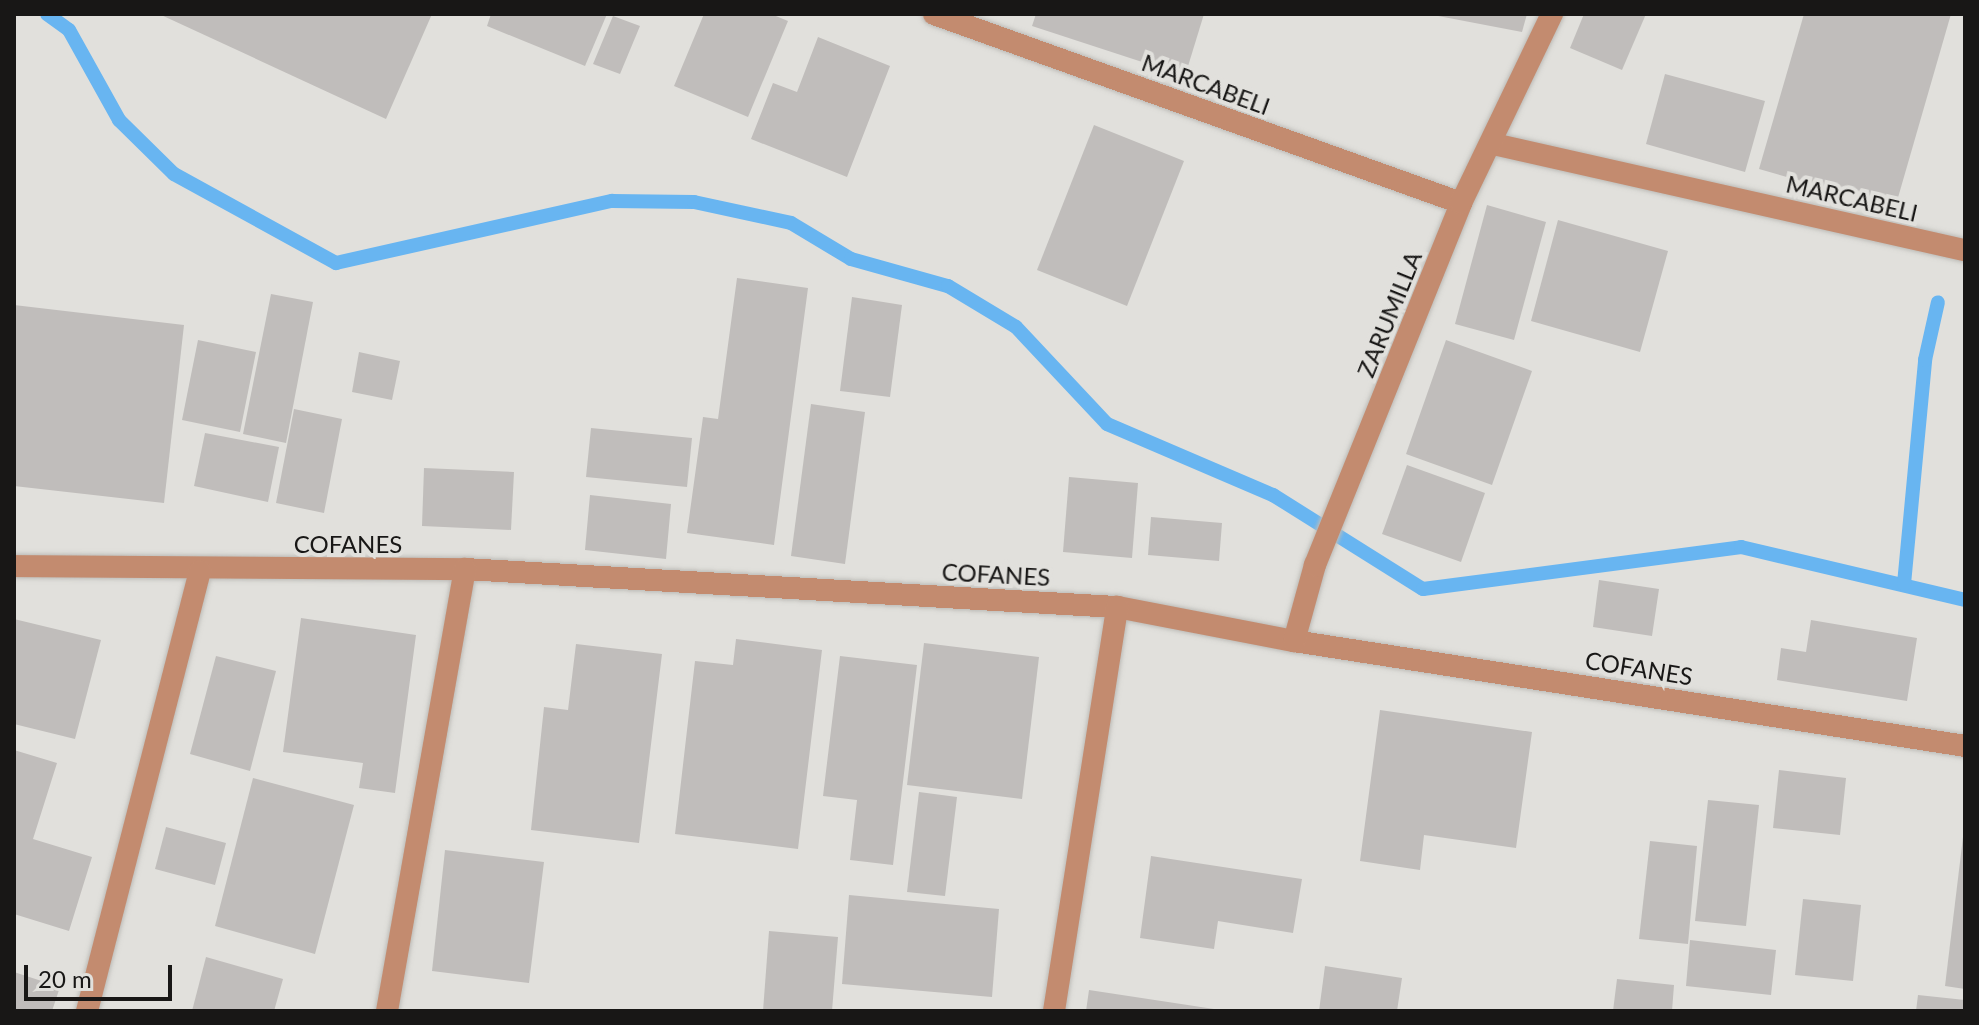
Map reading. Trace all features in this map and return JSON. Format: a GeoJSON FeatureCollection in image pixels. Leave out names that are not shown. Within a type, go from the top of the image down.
{"type":"FeatureCollection","features":[{"type":"Feature","properties":{"kind":"street","name":"MARCABELI"},"geometry":{"type":"LineString","coordinates":[[934,14],[1461,203]]}},
{"type":"Feature","properties":{"kind":"street","name":"ZARUMILLA"},"geometry":{"type":"LineString","coordinates":[[1294,641],[1315,565],[1461,203],[1493,144],[1552,14]]}},
{"type":"Feature","properties":{"kind":"street","name":"MARCABELI"},"geometry":{"type":"LineString","coordinates":[[1493,144],[1965,250]]}},
{"type":"Feature","properties":{"kind":"street","name":"COFANES"},"geometry":{"type":"LineString","coordinates":[[14,566],[200,571],[465,569],[1117,607],[1294,641],[1965,746]]}},
{"type":"Feature","properties":{"kind":"street"},"geometry":{"type":"LineString","coordinates":[[387,1011],[465,569]]}},
{"type":"Feature","properties":{"kind":"street"},"geometry":{"type":"LineString","coordinates":[[87,1011],[200,571]]}},
{"type":"Feature","properties":{"kind":"street"},"geometry":{"type":"LineString","coordinates":[[1054,1011],[1117,607]]}},
{"type":"Feature","properties":{"kind":"building"},"geometry":{"type":"Polygon","coordinates":[[[159,14],[432,14],[386,119],[159,14]]]}},
{"type":"Feature","properties":{"kind":"building"},"geometry":{"type":"Polygon","coordinates":[[[491,14],[607,14],[585,66],[487,26],[491,14]]]}},
{"type":"Feature","properties":{"kind":"building"},"geometry":{"type":"Polygon","coordinates":[[[704,14],[771,14],[788,21],[748,117],[674,86],[704,14]]]}},
{"type":"Feature","properties":{"kind":"building"},"geometry":{"type":"Polygon","coordinates":[[[1036,14],[1204,14],[1185,76],[1032,26],[1036,14]]]}},
{"type":"Feature","properties":{"kind":"building"},"geometry":{"type":"Polygon","coordinates":[[[1433,14],[1527,14],[1522,32],[1433,15],[1433,14]]]}},
{"type":"Feature","properties":{"kind":"building"},"geometry":{"type":"Polygon","coordinates":[[[1584,14],[1646,14],[1622,70],[1570,48],[1584,14]]]}},
{"type":"Feature","properties":{"kind":"building"},"geometry":{"type":"Polygon","coordinates":[[[1804,14],[1951,14],[1895,208],[1759,169],[1804,14]]]}},
{"type":"Feature","properties":{"kind":"building"},"geometry":{"type":"Polygon","coordinates":[[[613,16],[640,26],[620,74],[593,64],[613,16]]]}},
{"type":"Feature","properties":{"kind":"building"},"geometry":{"type":"Polygon","coordinates":[[[818,37],[890,66],[847,177],[751,139],[773,83],[797,92],[818,37]]]}},
{"type":"Feature","properties":{"kind":"building"},"geometry":{"type":"Polygon","coordinates":[[[1665,74],[1765,101],[1745,172],[1646,144],[1665,74]]]}},
{"type":"Feature","properties":{"kind":"building"},"geometry":{"type":"Polygon","coordinates":[[[1094,125],[1184,161],[1127,306],[1037,270],[1094,125]]]}},
{"type":"Feature","properties":{"kind":"building"},"geometry":{"type":"Polygon","coordinates":[[[1487,205],[1546,222],[1514,340],[1455,324],[1487,205]]]}},
{"type":"Feature","properties":{"kind":"building"},"geometry":{"type":"Polygon","coordinates":[[[1558,220],[1668,251],[1640,352],[1531,321],[1558,220]]]}},
{"type":"Feature","properties":{"kind":"building"},"geometry":{"type":"Polygon","coordinates":[[[737,278],[808,288],[774,545],[687,533],[703,417],[718,419],[737,278]]]}},
{"type":"Feature","properties":{"kind":"building"},"geometry":{"type":"Polygon","coordinates":[[[271,294],[313,302],[286,443],[243,434],[271,294]]]}},
{"type":"Feature","properties":{"kind":"building"},"geometry":{"type":"Polygon","coordinates":[[[852,297],[902,305],[890,397],[840,391],[852,297]]]}},
{"type":"Feature","properties":{"kind":"building"},"geometry":{"type":"Polygon","coordinates":[[[14,305],[184,325],[164,503],[14,486],[14,305]]]}},
{"type":"Feature","properties":{"kind":"building"},"geometry":{"type":"Polygon","coordinates":[[[198,340],[256,352],[240,432],[182,420],[198,340]]]}},
{"type":"Feature","properties":{"kind":"building"},"geometry":{"type":"Polygon","coordinates":[[[1446,340],[1532,371],[1492,485],[1406,454],[1446,340]]]}},
{"type":"Feature","properties":{"kind":"building"},"geometry":{"type":"Polygon","coordinates":[[[359,352],[400,361],[392,400],[352,392],[359,352]]]}},
{"type":"Feature","properties":{"kind":"building"},"geometry":{"type":"Polygon","coordinates":[[[811,404],[865,412],[845,564],[791,556],[811,404]]]}},
{"type":"Feature","properties":{"kind":"building"},"geometry":{"type":"Polygon","coordinates":[[[294,409],[342,419],[324,513],[276,503],[294,409]]]}},
{"type":"Feature","properties":{"kind":"building"},"geometry":{"type":"Polygon","coordinates":[[[591,428],[692,438],[687,487],[586,477],[591,428]]]}},
{"type":"Feature","properties":{"kind":"building"},"geometry":{"type":"Polygon","coordinates":[[[205,433],[279,447],[268,502],[194,486],[205,433]]]}},
{"type":"Feature","properties":{"kind":"building"},"geometry":{"type":"Polygon","coordinates":[[[1407,465],[1485,493],[1461,562],[1382,534],[1407,465]]]}},
{"type":"Feature","properties":{"kind":"building"},"geometry":{"type":"Polygon","coordinates":[[[424,468],[514,472],[511,530],[422,526],[424,468]]]}},
{"type":"Feature","properties":{"kind":"building"},"geometry":{"type":"Polygon","coordinates":[[[1069,477],[1138,483],[1132,558],[1063,552],[1069,477]]]}},
{"type":"Feature","properties":{"kind":"building"},"geometry":{"type":"Polygon","coordinates":[[[590,495],[671,504],[666,559],[585,550],[590,495]]]}},
{"type":"Feature","properties":{"kind":"building"},"geometry":{"type":"Polygon","coordinates":[[[1151,517],[1222,523],[1219,561],[1148,555],[1151,517]]]}},
{"type":"Feature","properties":{"kind":"building"},"geometry":{"type":"Polygon","coordinates":[[[1599,580],[1659,589],[1652,636],[1593,627],[1599,580]]]}},
{"type":"Feature","properties":{"kind":"building"},"geometry":{"type":"Polygon","coordinates":[[[301,618],[416,635],[395,793],[359,788],[363,763],[283,752],[301,618]]]}},
{"type":"Feature","properties":{"kind":"building"},"geometry":{"type":"Polygon","coordinates":[[[14,619],[101,640],[75,739],[14,724],[14,619]]]}},
{"type":"Feature","properties":{"kind":"building"},"geometry":{"type":"Polygon","coordinates":[[[1811,620],[1917,638],[1907,701],[1777,680],[1781,648],[1806,652],[1811,620]]]}},
{"type":"Feature","properties":{"kind":"building"},"geometry":{"type":"Polygon","coordinates":[[[736,639],[822,650],[798,849],[675,834],[695,661],[733,665],[736,639]]]}},
{"type":"Feature","properties":{"kind":"building"},"geometry":{"type":"Polygon","coordinates":[[[924,643],[1039,657],[1022,799],[907,785],[924,643]]]}},
{"type":"Feature","properties":{"kind":"building"},"geometry":{"type":"Polygon","coordinates":[[[576,644],[662,654],[639,843],[531,830],[544,707],[568,710],[576,644]]]}},
{"type":"Feature","properties":{"kind":"building"},"geometry":{"type":"Polygon","coordinates":[[[216,656],[276,671],[250,771],[190,754],[216,656]]]}},
{"type":"Feature","properties":{"kind":"building"},"geometry":{"type":"Polygon","coordinates":[[[840,656],[917,665],[893,865],[850,860],[857,800],[823,796],[840,656]]]}},
{"type":"Feature","properties":{"kind":"building"},"geometry":{"type":"Polygon","coordinates":[[[1380,710],[1532,732],[1516,848],[1424,835],[1420,870],[1360,861],[1380,710]]]}},
{"type":"Feature","properties":{"kind":"building"},"geometry":{"type":"Polygon","coordinates":[[[14,750],[57,763],[33,839],[92,857],[69,931],[14,914],[14,750]]]}},
{"type":"Feature","properties":{"kind":"building"},"geometry":{"type":"Polygon","coordinates":[[[1779,770],[1846,778],[1840,835],[1773,828],[1779,770]]]}},
{"type":"Feature","properties":{"kind":"building"},"geometry":{"type":"Polygon","coordinates":[[[253,778],[354,805],[315,954],[215,926],[253,778]]]}},
{"type":"Feature","properties":{"kind":"building"},"geometry":{"type":"Polygon","coordinates":[[[919,792],[957,797],[945,896],[907,892],[919,792]]]}},
{"type":"Feature","properties":{"kind":"building"},"geometry":{"type":"Polygon","coordinates":[[[1708,800],[1759,805],[1746,926],[1695,921],[1708,800]]]}},
{"type":"Feature","properties":{"kind":"building"},"geometry":{"type":"Polygon","coordinates":[[[166,827],[226,843],[215,885],[155,869],[166,827]]]}},
{"type":"Feature","properties":{"kind":"building"},"geometry":{"type":"Polygon","coordinates":[[[1965,837],[1965,989],[1945,986],[1965,837]]]}},
{"type":"Feature","properties":{"kind":"building"},"geometry":{"type":"Polygon","coordinates":[[[1650,841],[1697,846],[1688,944],[1639,939],[1650,841]]]}},
{"type":"Feature","properties":{"kind":"building"},"geometry":{"type":"Polygon","coordinates":[[[445,850],[544,862],[529,983],[432,971],[445,850]]]}},
{"type":"Feature","properties":{"kind":"building"},"geometry":{"type":"Polygon","coordinates":[[[1151,856],[1302,879],[1293,933],[1218,921],[1214,949],[1140,938],[1151,856]]]}},
{"type":"Feature","properties":{"kind":"building"},"geometry":{"type":"Polygon","coordinates":[[[849,895],[999,909],[992,997],[842,984],[849,895]]]}},
{"type":"Feature","properties":{"kind":"building"},"geometry":{"type":"Polygon","coordinates":[[[1803,899],[1861,905],[1853,981],[1795,975],[1803,899]]]}},
{"type":"Feature","properties":{"kind":"building"},"geometry":{"type":"Polygon","coordinates":[[[769,931],[838,937],[832,1011],[763,1011],[769,931]]]}},
{"type":"Feature","properties":{"kind":"building"},"geometry":{"type":"Polygon","coordinates":[[[1690,940],[1776,950],[1771,995],[1686,986],[1690,940]]]}},
{"type":"Feature","properties":{"kind":"building"},"geometry":{"type":"Polygon","coordinates":[[[206,957],[283,979],[274,1011],[192,1011],[206,957]]]}},
{"type":"Feature","properties":{"kind":"building"},"geometry":{"type":"Polygon","coordinates":[[[1325,966],[1402,978],[1397,1011],[1319,1011],[1325,966]]]}},
{"type":"Feature","properties":{"kind":"building"},"geometry":{"type":"Polygon","coordinates":[[[14,972],[60,987],[52,1011],[14,1011],[14,972]]]}},
{"type":"Feature","properties":{"kind":"building"},"geometry":{"type":"Polygon","coordinates":[[[1617,979],[1674,985],[1672,1011],[1613,1011],[1617,979]]]}},
{"type":"Feature","properties":{"kind":"building"},"geometry":{"type":"Polygon","coordinates":[[[1089,990],[1214,1009],[1214,1011],[1086,1011],[1089,990]]]}},
{"type":"Feature","properties":{"kind":"building"},"geometry":{"type":"Polygon","coordinates":[[[1918,995],[1965,1000],[1965,1011],[1916,1011],[1918,995]]]}},
{"type":"Feature","properties":{"kind":"waterway"},"geometry":{"type":"LineString","coordinates":[[47,14],[69,30],[119,120],[174,174],[336,263],[612,201],[694,202],[791,223],[851,259],[948,286],[1016,327],[1107,424],[1273,495],[1423,589],[1741,547],[1965,600]]}},
{"type":"Feature","properties":{"kind":"waterway"},"geometry":{"type":"LineString","coordinates":[[1904,584],[1925,360],[1938,302]]}}]}
